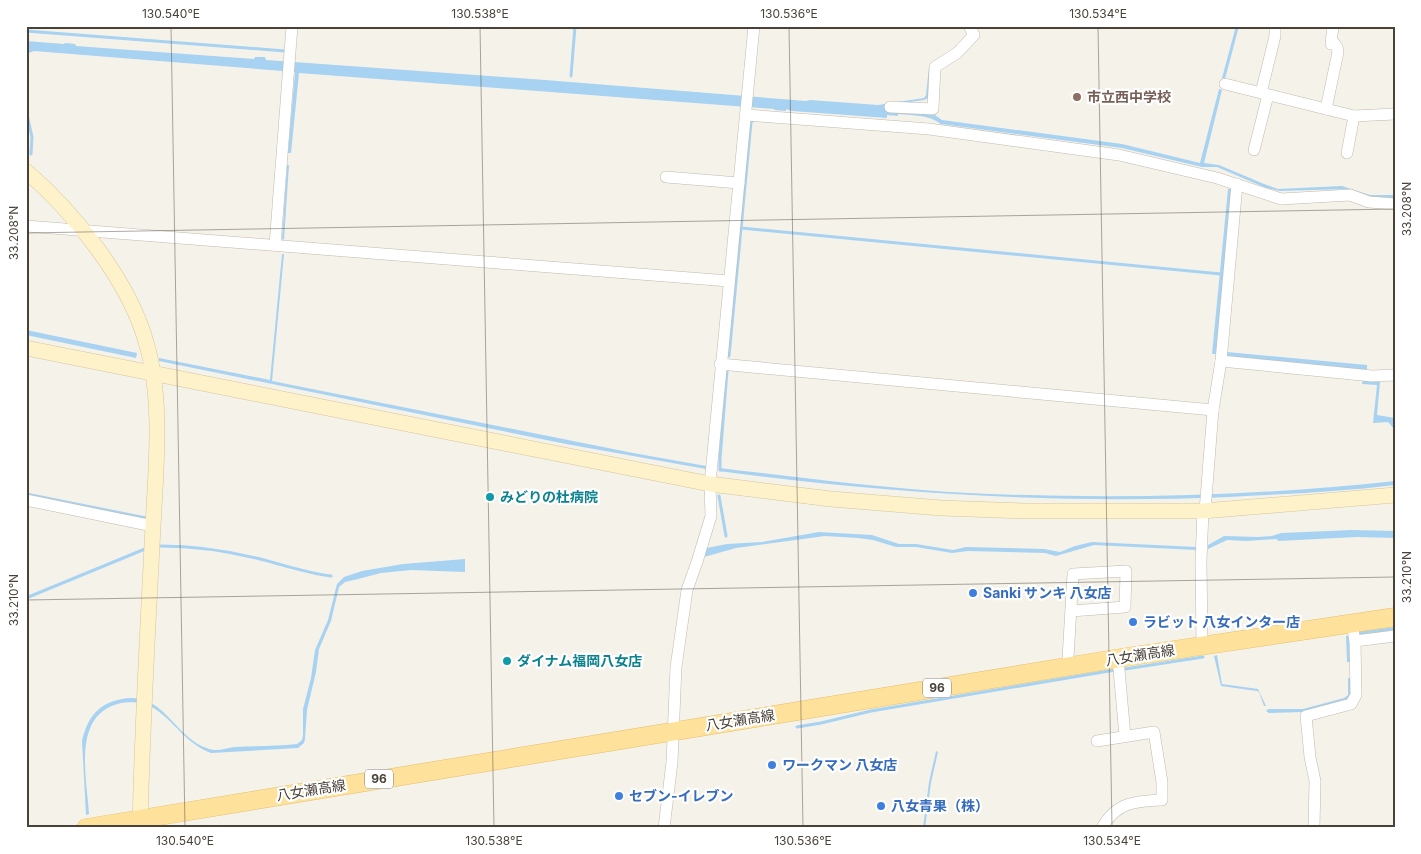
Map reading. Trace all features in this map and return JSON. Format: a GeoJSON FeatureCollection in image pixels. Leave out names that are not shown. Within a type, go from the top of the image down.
{"type":"FeatureCollection","features":[{"type":"Feature","properties":{"kind":"main road","name":"八女瀬高線"},"geometry":{"type":"LineString","coordinates":[[86,828],[140,823],[672,730],[1202,645],[1353,634],[1395,617]]}},
{"type":"Feature","properties":{"kind":"street"},"geometry":{"type":"LineString","coordinates":[[275,245],[292,26]]}},
{"type":"Feature","properties":{"kind":"street"},"geometry":{"type":"LineString","coordinates":[[664,828],[672,762],[676,667],[687,590],[698,562],[711,516],[710,484],[720,364],[754,26]]}},
{"type":"Feature","properties":{"kind":"street"},"geometry":{"type":"LineString","coordinates":[[929,117],[933,108],[934,67],[957,53],[974,35],[969,26]]}},
{"type":"Feature","properties":{"kind":"street"},"geometry":{"type":"LineString","coordinates":[[1254,150],[1275,36],[1275,26]]}},
{"type":"Feature","properties":{"kind":"street"},"geometry":{"type":"LineString","coordinates":[[1326,109],[1338,52],[1337,47],[1331,42],[1332,26]]}},
{"type":"Feature","properties":{"kind":"street"},"geometry":{"type":"LineString","coordinates":[[1225,84],[1354,116],[1395,114]]}},
{"type":"Feature","properties":{"kind":"street"},"geometry":{"type":"LineString","coordinates":[[890,107],[929,117],[1119,155],[1217,178],[1281,199],[1350,195],[1368,202],[1395,204]]}},
{"type":"Feature","properties":{"kind":"street"},"geometry":{"type":"LineString","coordinates":[[746,115],[929,117]]}},
{"type":"Feature","properties":{"kind":"street"},"geometry":{"type":"LineString","coordinates":[[1347,153],[1354,116]]}},
{"type":"Feature","properties":{"kind":"street"},"geometry":{"type":"LineString","coordinates":[[26,171],[61,205],[114,272],[134,310],[146,342],[153,374],[157,400],[140,823]]}},
{"type":"Feature","properties":{"kind":"street"},"geometry":{"type":"LineString","coordinates":[[666,177],[739,183]]}},
{"type":"Feature","properties":{"kind":"street"},"geometry":{"type":"LineString","coordinates":[[1202,645],[1201,561],[1204,511],[1213,410],[1221,360],[1237,184]]}},
{"type":"Feature","properties":{"kind":"street"},"geometry":{"type":"LineString","coordinates":[[26,226],[729,281]]}},
{"type":"Feature","properties":{"kind":"street"},"geometry":{"type":"LineString","coordinates":[[26,348],[710,484],[831,499],[941,508],[1036,511],[1204,511],[1395,495]]}},
{"type":"Feature","properties":{"kind":"street"},"geometry":{"type":"LineString","coordinates":[[1221,360],[1372,376],[1395,376]]}},
{"type":"Feature","properties":{"kind":"street"},"geometry":{"type":"LineString","coordinates":[[720,364],[1213,410]]}},
{"type":"Feature","properties":{"kind":"street"},"geometry":{"type":"LineString","coordinates":[[26,500],[153,526]]}},
{"type":"Feature","properties":{"kind":"street"},"geometry":{"type":"LineString","coordinates":[[1068,667],[1071,611],[1073,574],[1126,571],[1125,607],[1071,611]]}},
{"type":"Feature","properties":{"kind":"street"},"geometry":{"type":"LineString","coordinates":[[1314,828],[1315,781],[1310,757],[1306,716],[1351,704],[1356,695],[1353,634],[1395,636]]}},
{"type":"Feature","properties":{"kind":"street"},"geometry":{"type":"LineString","coordinates":[[1118,659],[1126,736]]}},
{"type":"Feature","properties":{"kind":"street"},"geometry":{"type":"LineString","coordinates":[[1097,741],[1154,732],[1162,782],[1162,800],[1136,801],[1124,805],[1105,821],[1102,828]]}},
{"type":"Feature","properties":{"kind":"water"},"geometry":{"type":"Polygon","coordinates":[[[1236,26],[1239,26],[1225,79],[1222,78],[1236,26]]]}},
{"type":"Feature","properties":{"kind":"water"},"geometry":{"type":"Polygon","coordinates":[[[968,35],[970,36],[955,52],[936,62],[931,68],[928,98],[889,105],[888,109],[932,113],[942,120],[1122,144],[1200,163],[1219,89],[1222,90],[1204,163],[1219,165],[1278,189],[1342,186],[1370,195],[1395,195],[1395,198],[1366,197],[1347,189],[1280,191],[1266,188],[1217,167],[1202,167],[1122,148],[941,124],[931,118],[921,116],[898,114],[898,116],[887,115],[887,118],[299,73],[291,153],[288,153],[295,72],[34,51],[26,54],[26,41],[65,43],[75,44],[76,46],[254,59],[255,57],[265,57],[266,60],[878,105],[924,98],[929,67],[935,60],[954,49],[968,35]]]}},
{"type":"Feature","properties":{"kind":"water"},"geometry":{"type":"Polygon","coordinates":[[[287,165],[289,165],[284,240],[282,239],[287,165]]]}},
{"type":"Feature","properties":{"kind":"water"},"geometry":{"type":"Polygon","coordinates":[[[1228,189],[1231,189],[1216,354],[1212,354],[1228,189]]]}},
{"type":"Feature","properties":{"kind":"water"},"geometry":{"type":"Polygon","coordinates":[[[282,254],[284,254],[272,381],[706,466],[706,469],[566,444],[159,361],[159,358],[270,380],[282,254]]]}},
{"type":"Feature","properties":{"kind":"water"},"geometry":{"type":"Polygon","coordinates":[[[26,330],[137,353],[136,358],[26,335],[26,330]]]}},
{"type":"Feature","properties":{"kind":"water"},"geometry":{"type":"Polygon","coordinates":[[[1227,352],[1367,365],[1367,370],[1227,356],[1227,352]]]}},
{"type":"Feature","properties":{"kind":"water"},"geometry":{"type":"Polygon","coordinates":[[[1363,380],[1380,382],[1377,415],[1395,418],[1395,430],[1388,422],[1373,423],[1377,385],[1362,384],[1363,380]]]}},
{"type":"Feature","properties":{"kind":"water"},"geometry":{"type":"Polygon","coordinates":[[[719,468],[920,490],[1061,496],[1228,494],[1395,481],[1395,485],[1333,491],[1229,497],[1165,499],[1037,498],[846,486],[719,471],[719,468]]]}},
{"type":"Feature","properties":{"kind":"water"},"geometry":{"type":"Polygon","coordinates":[[[1352,530],[1395,531],[1395,538],[1357,537],[1278,541],[1277,539],[1227,540],[1208,549],[1208,545],[1224,536],[1258,537],[1281,533],[1352,530]]]}},
{"type":"Feature","properties":{"kind":"water"},"geometry":{"type":"Polygon","coordinates":[[[819,532],[872,535],[899,544],[916,544],[953,550],[966,547],[1044,549],[1060,552],[1092,542],[1196,547],[1196,550],[1094,545],[1056,556],[1045,553],[968,551],[952,553],[916,547],[896,547],[873,540],[825,536],[736,548],[704,557],[707,548],[727,544],[762,542],[819,532]]]}},
{"type":"Feature","properties":{"kind":"water"},"geometry":{"type":"Polygon","coordinates":[[[465,559],[465,572],[411,570],[381,573],[345,582],[339,587],[331,621],[319,649],[307,710],[304,743],[298,748],[211,753],[195,745],[165,716],[149,706],[126,702],[105,709],[95,720],[88,733],[85,766],[89,814],[86,815],[82,741],[91,718],[99,709],[111,702],[129,698],[143,700],[155,705],[196,743],[212,750],[297,744],[302,740],[303,735],[303,709],[311,678],[315,650],[328,620],[337,584],[344,577],[362,571],[403,564],[465,559]]]}},
{"type":"Feature","properties":{"kind":"water"},"geometry":{"type":"Polygon","coordinates":[[[1395,627],[1395,630],[1349,637],[1350,662],[1347,662],[1346,636],[1358,632],[1395,627]]]}},
{"type":"Feature","properties":{"kind":"water"},"geometry":{"type":"Polygon","coordinates":[[[1217,655],[1222,684],[1258,689],[1266,706],[1264,706],[1257,691],[1221,686],[1214,656],[1217,655]]]}},
{"type":"Feature","properties":{"kind":"water"},"geometry":{"type":"Polygon","coordinates":[[[1348,678],[1351,678],[1351,694],[1347,700],[1302,712],[1269,713],[1266,711],[1268,709],[1303,709],[1344,698],[1348,695],[1348,678]]]}},
{"type":"Feature","properties":{"kind":"water"},"geometry":{"type":"Polygon","coordinates":[[[936,751],[938,752],[931,783],[925,828],[923,828],[929,782],[936,751]]]}},
{"type":"Feature","properties":{"kind":"waterway"},"geometry":{"type":"LineString","coordinates":[[571,76],[575,26]]}},
{"type":"Feature","properties":{"kind":"waterway"},"geometry":{"type":"LineString","coordinates":[[26,31],[285,51]]}},
{"type":"Feature","properties":{"kind":"waterway"},"geometry":{"type":"LineString","coordinates":[[26,110],[32,137],[31,154]]}},
{"type":"Feature","properties":{"kind":"waterway"},"geometry":{"type":"LineString","coordinates":[[729,356],[751,122],[754,120]]}},
{"type":"Feature","properties":{"kind":"waterway"},"geometry":{"type":"LineString","coordinates":[[741,228],[1221,274]]}},
{"type":"Feature","properties":{"kind":"waterway"},"geometry":{"type":"LineString","coordinates":[[722,470],[720,470],[720,459],[727,371],[729,369]]}},
{"type":"Feature","properties":{"kind":"waterway"},"geometry":{"type":"LineString","coordinates":[[26,494],[146,518]]}},
{"type":"Feature","properties":{"kind":"waterway"},"geometry":{"type":"LineString","coordinates":[[719,496],[726,536]]}},
{"type":"Feature","properties":{"kind":"waterway"},"geometry":{"type":"LineString","coordinates":[[161,546],[223,551],[331,576]]}},
{"type":"Feature","properties":{"kind":"waterway"},"geometry":{"type":"LineString","coordinates":[[26,598],[145,549]]}},
{"type":"Feature","properties":{"kind":"waterway"},"geometry":{"type":"LineString","coordinates":[[1125,669],[1203,657]]}},
{"type":"Feature","properties":{"kind":"waterway"},"geometry":{"type":"LineString","coordinates":[[797,727],[871,711],[1115,670]]}},
{"type":"Feature","properties":{"kind":"place","name":"市立西中学校"},"geometry":{"type":"Point","coordinates":[1077,97]}},
{"type":"Feature","properties":{"kind":"place","name":"みどりの杜病院"},"geometry":{"type":"Point","coordinates":[490,497]}},
{"type":"Feature","properties":{"kind":"place","name":"Sanki サンキ 八女店"},"geometry":{"type":"Point","coordinates":[973,593]}},
{"type":"Feature","properties":{"kind":"place","name":"ラビット 八女インター店"},"geometry":{"type":"Point","coordinates":[1133,622]}},
{"type":"Feature","properties":{"kind":"place","name":"ダイナム福岡八女店"},"geometry":{"type":"Point","coordinates":[507,661]}},
{"type":"Feature","properties":{"kind":"place","name":"ワークマン 八女店"},"geometry":{"type":"Point","coordinates":[772,765]}},
{"type":"Feature","properties":{"kind":"place","name":"セブン-イレブン"},"geometry":{"type":"Point","coordinates":[619,796]}},
{"type":"Feature","properties":{"kind":"place","name":"八女青果（株）"},"geometry":{"type":"Point","coordinates":[881,806]}}]}
